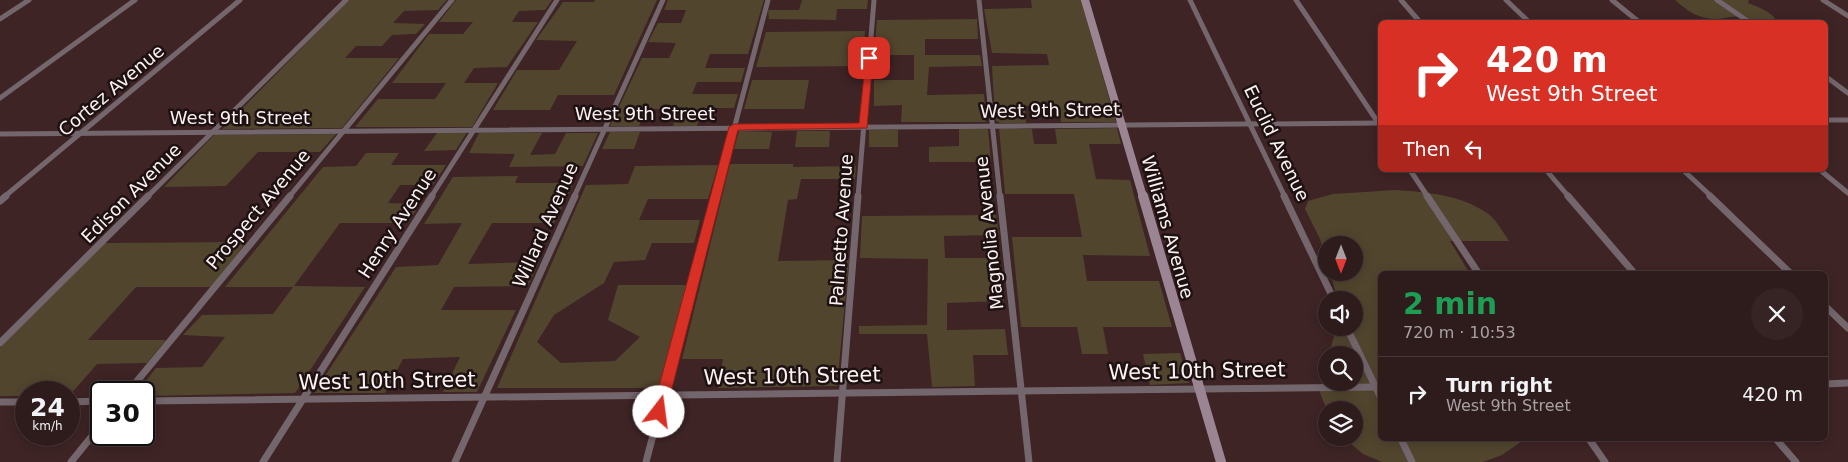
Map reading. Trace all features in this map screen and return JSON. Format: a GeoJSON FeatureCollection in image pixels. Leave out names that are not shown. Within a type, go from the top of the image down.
{"type":"FeatureCollection","features":[{"type":"Feature","properties":{"kind":"street"},"geometry":{"type":"LineString","coordinates":[[0,19],[30,0]]}},
{"type":"Feature","properties":{"kind":"street"},"geometry":{"type":"LineString","coordinates":[[0,98],[135,0]]}},
{"type":"Feature","properties":{"kind":"street","name":"Cortez Avenue"},"geometry":{"type":"LineString","coordinates":[[0,201],[240,0]]}},
{"type":"Feature","properties":{"kind":"street","name":"Edison Avenue"},"geometry":{"type":"LineString","coordinates":[[0,343],[346,0]]}},
{"type":"Feature","properties":{"kind":"street","name":"Prospect Avenue"},"geometry":{"type":"LineString","coordinates":[[137,381],[452,0]]}},
{"type":"Feature","properties":{"kind":"street","name":"Henry Avenue"},"geometry":{"type":"LineString","coordinates":[[263,462],[557,0]]}},
{"type":"Feature","properties":{"kind":"street","name":"Willard Avenue"},"geometry":{"type":"LineString","coordinates":[[455,462],[663,0]]}},
{"type":"Feature","properties":{"kind":"street"},"geometry":{"type":"LineString","coordinates":[[646,462],[768,0]]}},
{"type":"Feature","properties":{"kind":"street","name":"Palmetto Avenue"},"geometry":{"type":"LineString","coordinates":[[837,462],[874,0]]}},
{"type":"Feature","properties":{"kind":"street","name":"Magnolia Avenue"},"geometry":{"type":"LineString","coordinates":[[979,0],[1029,462]]}},
{"type":"Feature","properties":{"kind":"street","name":"Williams Avenue"},"geometry":{"type":"LineString","coordinates":[[1085,0],[1221,462]]}},
{"type":"Feature","properties":{"kind":"street","name":"Euclid Avenue"},"geometry":{"type":"LineString","coordinates":[[1190,0],[1330,291]]}},
{"type":"Feature","properties":{"kind":"street"},"geometry":{"type":"LineString","coordinates":[[1296,0],[1378,123]]}},
{"type":"Feature","properties":{"kind":"street"},"geometry":{"type":"LineString","coordinates":[[1401,0],[1418,20]]}},
{"type":"Feature","properties":{"kind":"street"},"geometry":{"type":"LineString","coordinates":[[1506,0],[1528,20]]}},
{"type":"Feature","properties":{"kind":"street"},"geometry":{"type":"LineString","coordinates":[[1612,0],[1637,20]]}},
{"type":"Feature","properties":{"kind":"street"},"geometry":{"type":"LineString","coordinates":[[1717,0],[1746,20]]}},
{"type":"Feature","properties":{"kind":"street"},"geometry":{"type":"LineString","coordinates":[[1823,0],[1848,16]]}},
{"type":"Feature","properties":{"kind":"street"},"geometry":{"type":"LineString","coordinates":[[1828,78],[1848,93]]}},
{"type":"Feature","properties":{"kind":"street"},"geometry":{"type":"LineString","coordinates":[[1828,120],[1848,120]]}},
{"type":"Feature","properties":{"kind":"street","name":"West 9th Street"},"geometry":{"type":"LineString","coordinates":[[0,134],[1250,123],[1378,124]]}},
{"type":"Feature","properties":{"kind":"street"},"geometry":{"type":"LineString","coordinates":[[1411,172],[1477,271]]}},
{"type":"Feature","properties":{"kind":"street"},"geometry":{"type":"LineString","coordinates":[[1548,172],[1632,271]]}},
{"type":"Feature","properties":{"kind":"street"},"geometry":{"type":"LineString","coordinates":[[1685,172],[1788,271]]}},
{"type":"Feature","properties":{"kind":"street"},"geometry":{"type":"LineString","coordinates":[[1822,172],[1848,193]]}},
{"type":"Feature","properties":{"kind":"street"},"geometry":{"type":"LineString","coordinates":[[1828,309],[1848,328]]}},
{"type":"Feature","properties":{"kind":"street"},"geometry":{"type":"LineString","coordinates":[[1351,336],[1378,387]]}},
{"type":"Feature","properties":{"kind":"street"},"geometry":{"type":"LineString","coordinates":[[1828,384],[1848,384]]}},
{"type":"Feature","properties":{"kind":"street","name":"West 10th Street"},"geometry":{"type":"LineString","coordinates":[[155,401],[1378,387]]}},
{"type":"Feature","properties":{"kind":"street"},"geometry":{"type":"LineString","coordinates":[[0,402],[15,402]]}},
{"type":"Feature","properties":{"kind":"street"},"geometry":{"type":"LineString","coordinates":[[71,462],[90,439]]}},
{"type":"Feature","properties":{"kind":"street"},"geometry":{"type":"LineString","coordinates":[[1402,441],[1412,462]]}},
{"type":"Feature","properties":{"kind":"street"},"geometry":{"type":"LineString","coordinates":[[1590,441],[1605,462]]}},
{"type":"Feature","properties":{"kind":"street"},"geometry":{"type":"LineString","coordinates":[[1778,441],[1796,462]]}},
{"type":"Feature","properties":{"kind":"shaded area"},"geometry":{"type":"Polygon","coordinates":[[[349,0],[447,0],[438,10],[404,11],[393,23],[425,24],[416,34],[392,35],[382,46],[356,46],[345,58],[399,58],[342,128],[222,129],[349,0]]]}},
{"type":"Feature","properties":{"kind":"shaded area"},"geometry":{"type":"Polygon","coordinates":[[[456,0],[552,0],[545,10],[519,11],[512,22],[538,22],[507,67],[474,68],[464,83],[498,83],[472,127],[355,127],[378,99],[435,99],[446,83],[392,83],[429,34],[463,34],[473,22],[439,22],[456,0]]]}},
{"type":"Feature","properties":{"kind":"shaded area"},"geometry":{"type":"Polygon","coordinates":[[[595,0],[657,0],[614,95],[558,95],[550,110],[493,110],[517,70],[559,70],[577,41],[536,40],[563,2],[594,2],[595,0]]]}},
{"type":"Feature","properties":{"kind":"shaded area"},"geometry":{"type":"Polygon","coordinates":[[[668,0],[764,0],[748,54],[710,54],[705,68],[745,68],[741,82],[697,82],[692,94],[738,94],[734,108],[702,108],[697,126],[673,126],[678,109],[647,109],[639,126],[610,126],[642,58],[669,58],[676,43],[648,42],[658,23],[681,23],[686,10],[664,10],[668,0]]]}},
{"type":"Feature","properties":{"kind":"shaded area"},"geometry":{"type":"Polygon","coordinates":[[[802,0],[868,0],[867,9],[837,9],[836,20],[769,19],[768,10],[799,10],[802,0]]]}},
{"type":"Feature","properties":{"kind":"shaded area"},"geometry":{"type":"Polygon","coordinates":[[[1031,0],[1081,0],[1116,122],[1061,122],[1059,106],[1025,106],[1026,123],[1000,123],[995,120],[992,66],[1049,65],[1047,54],[992,53],[984,9],[1032,8],[1031,0]]]}},
{"type":"Feature","properties":{"kind":"shaded area"},"geometry":{"type":"Polygon","coordinates":[[[1675,0],[1749,0],[1748,3],[1767,12],[1776,20],[1751,20],[1736,17],[1704,18],[1689,11],[1675,0]]]}},
{"type":"Feature","properties":{"kind":"shaded area"},"geometry":{"type":"Polygon","coordinates":[[[977,19],[978,39],[925,39],[925,55],[980,55],[982,66],[929,67],[927,95],[984,94],[986,122],[901,122],[902,105],[874,106],[874,80],[914,80],[914,55],[874,55],[877,20],[977,19]]]}},
{"type":"Feature","properties":{"kind":"shaded area"},"geometry":{"type":"Polygon","coordinates":[[[865,31],[863,66],[756,67],[766,32],[865,31]]]}},
{"type":"Feature","properties":{"kind":"shaded area"},"geometry":{"type":"Polygon","coordinates":[[[752,80],[809,80],[804,109],[744,109],[752,80]]]}},
{"type":"Feature","properties":{"kind":"shaded area"},"geometry":{"type":"Polygon","coordinates":[[[959,128],[988,129],[991,162],[929,162],[929,147],[959,146],[959,128]]]}},
{"type":"Feature","properties":{"kind":"shaded area"},"geometry":{"type":"Polygon","coordinates":[[[999,128],[1032,129],[1034,144],[1057,144],[1055,129],[1117,128],[1121,144],[1089,144],[1096,179],[1130,180],[1150,256],[1083,255],[1087,281],[1159,281],[1172,327],[1103,327],[1108,354],[1082,354],[1077,327],[1021,327],[1012,237],[1082,237],[1074,194],[1005,194],[999,128]]]}},
{"type":"Feature","properties":{"kind":"shaded area"},"geometry":{"type":"Polygon","coordinates":[[[869,130],[898,130],[898,147],[869,147],[869,130]]]}},
{"type":"Feature","properties":{"kind":"shaded area"},"geometry":{"type":"Polygon","coordinates":[[[739,131],[772,132],[769,149],[734,149],[739,131]]]}},
{"type":"Feature","properties":{"kind":"shaded area"},"geometry":{"type":"Polygon","coordinates":[[[797,131],[830,131],[829,147],[795,147],[797,131]]]}},
{"type":"Feature","properties":{"kind":"shaded area"},"geometry":{"type":"Polygon","coordinates":[[[467,132],[456,150],[424,151],[437,133],[467,132]]]}},
{"type":"Feature","properties":{"kind":"shaded area"},"geometry":{"type":"Polygon","coordinates":[[[610,132],[640,132],[634,149],[602,149],[610,132]]]}},
{"type":"Feature","properties":{"kind":"shaded area"},"geometry":{"type":"Polygon","coordinates":[[[479,133],[542,133],[530,155],[555,154],[566,133],[598,133],[583,166],[509,167],[515,154],[469,153],[479,133]]]}},
{"type":"Feature","properties":{"kind":"shaded area"},"geometry":{"type":"Polygon","coordinates":[[[336,134],[320,152],[258,152],[226,186],[164,187],[214,135],[336,134]]]}},
{"type":"Feature","properties":{"kind":"shaded area"},"geometry":{"type":"Polygon","coordinates":[[[366,153],[399,153],[391,165],[446,165],[433,185],[400,185],[388,203],[420,204],[408,223],[340,223],[294,286],[365,287],[295,393],[155,396],[155,381],[146,381],[156,368],[202,367],[225,337],[183,335],[202,315],[273,314],[293,287],[225,287],[323,167],[356,166],[366,153]]]}},
{"type":"Feature","properties":{"kind":"shaded area"},"geometry":{"type":"Polygon","coordinates":[[[730,164],[793,164],[793,167],[856,166],[855,179],[801,179],[797,199],[788,200],[778,261],[849,260],[837,386],[718,388],[723,359],[682,359],[730,164]]]}},
{"type":"Feature","properties":{"kind":"shaded area"},"geometry":{"type":"Polygon","coordinates":[[[718,165],[708,199],[648,199],[639,220],[700,220],[694,243],[652,243],[645,260],[614,262],[604,283],[554,315],[537,342],[561,363],[615,361],[640,337],[608,320],[618,285],[687,285],[659,388],[497,388],[586,185],[628,184],[635,166],[718,165]]]}},
{"type":"Feature","properties":{"kind":"shaded area"},"geometry":{"type":"Polygon","coordinates":[[[518,176],[515,183],[574,183],[554,223],[492,223],[468,264],[539,262],[528,286],[454,287],[441,310],[516,310],[477,392],[443,392],[460,357],[403,359],[385,393],[314,393],[396,267],[438,265],[462,223],[424,224],[453,177],[518,176]]]}},
{"type":"Feature","properties":{"kind":"shaded area"},"geometry":{"type":"Polygon","coordinates":[[[1396,190],[1419,192],[1455,198],[1466,202],[1487,213],[1493,219],[1509,241],[1450,241],[1468,271],[1378,271],[1378,441],[1522,441],[1502,455],[1483,462],[1382,462],[1363,454],[1354,446],[1363,446],[1363,401],[1323,401],[1320,393],[1320,391],[1363,391],[1363,346],[1331,346],[1334,336],[1363,336],[1363,291],[1335,291],[1332,281],[1363,281],[1363,236],[1318,236],[1305,209],[1308,201],[1333,194],[1396,190]]]}},
{"type":"Feature","properties":{"kind":"shaded area"},"geometry":{"type":"Polygon","coordinates":[[[996,215],[999,235],[944,236],[945,258],[1000,258],[1004,301],[947,303],[947,330],[1005,329],[1008,355],[973,355],[975,386],[932,387],[927,334],[859,334],[859,326],[927,325],[928,259],[860,258],[862,216],[996,215]]]}},
{"type":"Feature","properties":{"kind":"shaded area"},"geometry":{"type":"Polygon","coordinates":[[[247,242],[211,287],[136,287],[88,340],[166,340],[147,363],[97,364],[80,383],[80,381],[15,381],[15,396],[0,396],[0,348],[105,243],[247,242]]]}},
{"type":"Feature","properties":{"kind":"shaded area"},"geometry":{"type":"Polygon","coordinates":[[[1180,353],[1189,383],[1150,385],[1143,354],[1180,353]]]}},
{"type":"Feature","properties":{"kind":"route"},"geometry":{"type":"LineString","coordinates":[[659,412],[734,127],[864,126],[869,58]]}}]}
